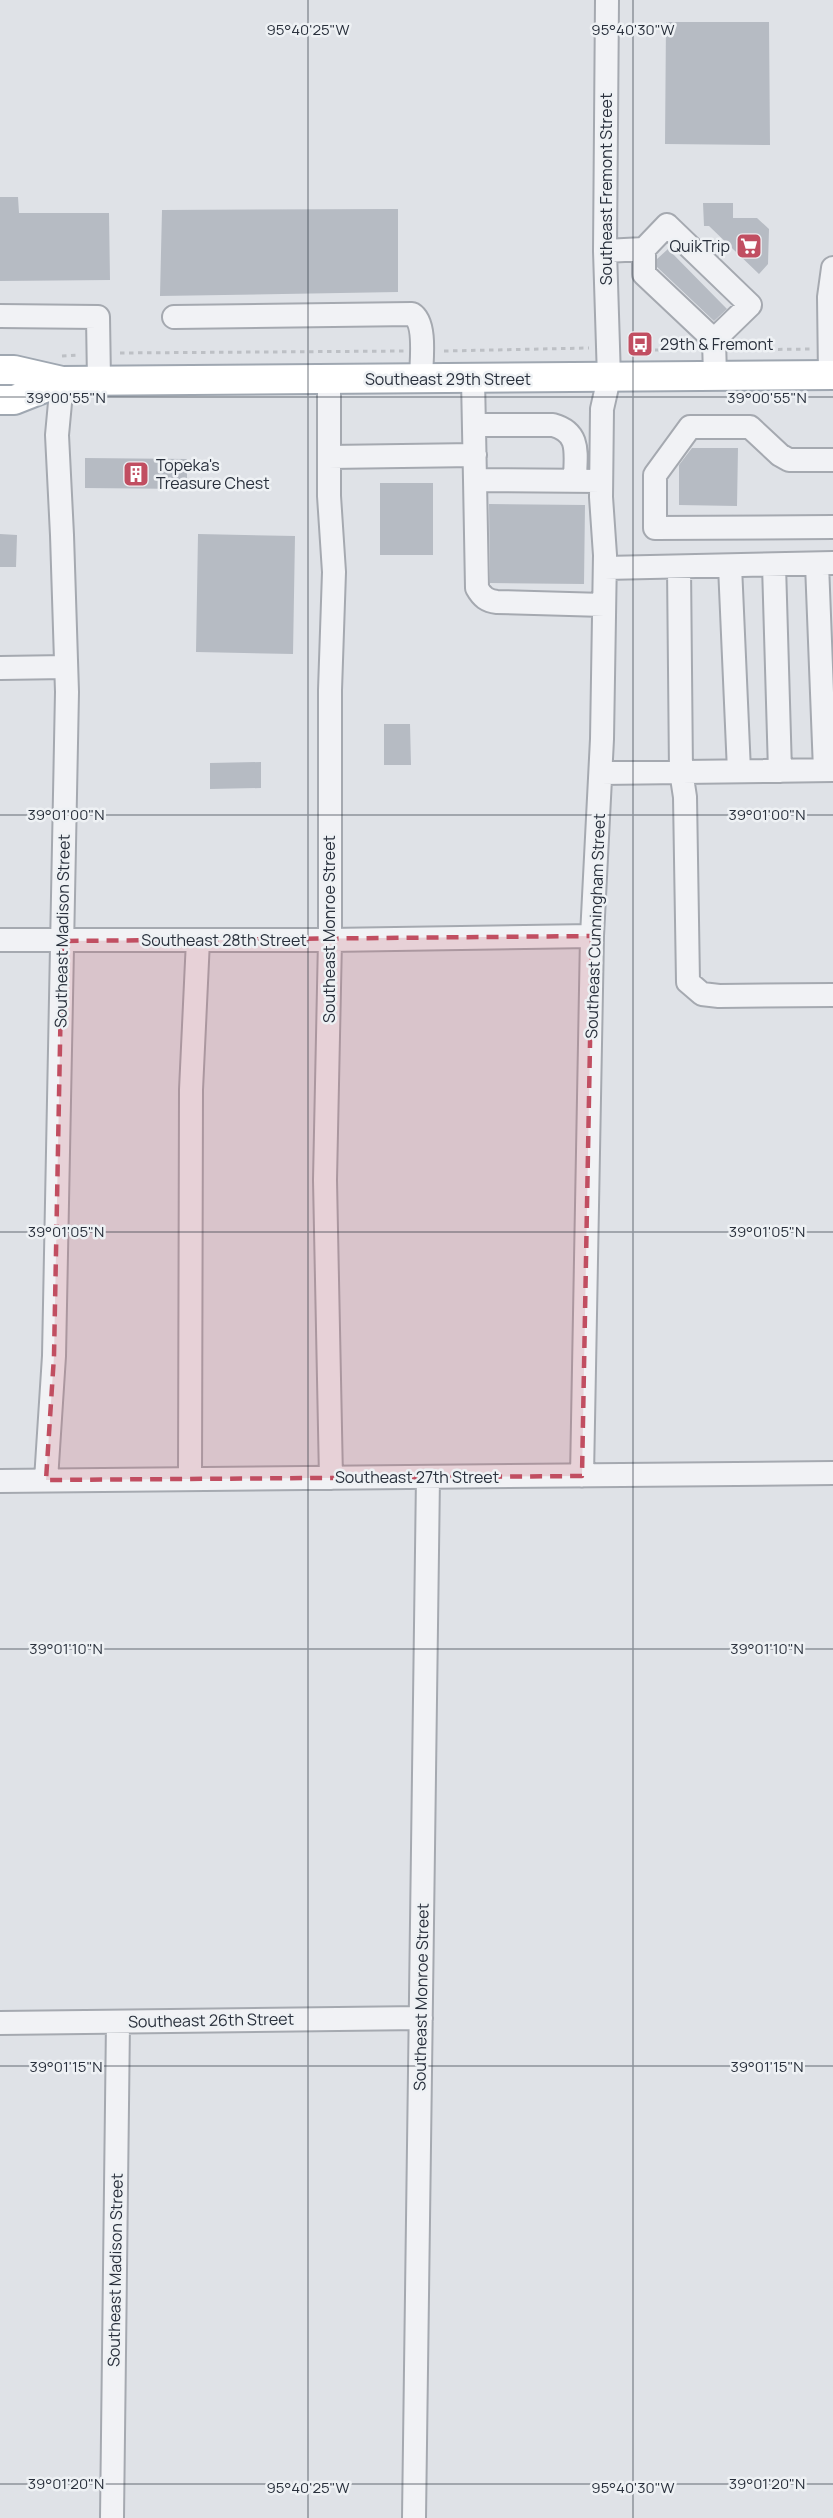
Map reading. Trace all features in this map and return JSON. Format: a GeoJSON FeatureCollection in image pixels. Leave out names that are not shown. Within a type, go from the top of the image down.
{"type":"FeatureCollection","features":[{"type":"Feature","properties":{"kind":"main road","name":"Southeast 29th Street"},"geometry":{"type":"LineString","coordinates":[[0,370],[14,370],[62,381],[329,380],[609,378],[715,355],[831,366]]}},
{"type":"Feature","properties":{"kind":"main road","name":"Southeast 29th Street"},"geometry":{"type":"LineString","coordinates":[[0,400],[14,400],[62,381]]}},
{"type":"Feature","properties":{"kind":"street","name":"Southeast Fremont Street"},"geometry":{"type":"LineString","coordinates":[[607,0],[604,251],[609,378]]}},
{"type":"Feature","properties":{"kind":"street"},"geometry":{"type":"LineString","coordinates":[[604,251],[644,249],[667,225],[750,305],[715,355],[644,274],[644,249]]}},
{"type":"Feature","properties":{"kind":"street"},"geometry":{"type":"LineString","coordinates":[[831,366],[829,297],[833,268]]}},
{"type":"Feature","properties":{"kind":"street"},"geometry":{"type":"LineString","coordinates":[[174,317],[412,314],[418,317],[421,326],[421,379]]}},
{"type":"Feature","properties":{"kind":"street"},"geometry":{"type":"LineString","coordinates":[[0,316],[98,317],[99,381]]}},
{"type":"Feature","properties":{"kind":"street","name":"Southeast Cunningham Street"},"geometry":{"type":"LineString","coordinates":[[582,1476],[592,936],[601,773],[604,605],[602,409],[609,378]]}},
{"type":"Feature","properties":{"kind":"street"},"geometry":{"type":"LineString","coordinates":[[473,379],[477,588],[481,596],[489,601],[497,602],[604,605]]}},
{"type":"Feature","properties":{"kind":"street","name":"Southeast Monroe Street"},"geometry":{"type":"LineString","coordinates":[[329,380],[329,458],[334,572],[330,690],[330,940],[325,1180],[331,1478]]}},
{"type":"Feature","properties":{"kind":"street","name":"Southeast Madison Street"},"geometry":{"type":"LineString","coordinates":[[46,1480],[54,1356],[66,667],[57,435],[62,381]]}},
{"type":"Feature","properties":{"kind":"street"},"geometry":{"type":"LineString","coordinates":[[474,425],[553,425],[565,428],[572,434],[574,442],[575,481]]}},
{"type":"Feature","properties":{"kind":"street"},"geometry":{"type":"LineString","coordinates":[[833,460],[789,460],[780,455],[750,427],[690,427],[655,475],[655,528],[833,527]]}},
{"type":"Feature","properties":{"kind":"street"},"geometry":{"type":"LineString","coordinates":[[329,458],[475,455]]}},
{"type":"Feature","properties":{"kind":"street"},"geometry":{"type":"LineString","coordinates":[[475,480],[601,481]]}},
{"type":"Feature","properties":{"kind":"street"},"geometry":{"type":"LineString","coordinates":[[700,528],[689,567],[681,771],[685,797],[688,982],[702,994],[719,996],[833,995]]}},
{"type":"Feature","properties":{"kind":"street"},"geometry":{"type":"LineString","coordinates":[[601,773],[829,770],[825,564],[604,568]]}},
{"type":"Feature","properties":{"kind":"street"},"geometry":{"type":"LineString","coordinates":[[774,565],[780,771]]}},
{"type":"Feature","properties":{"kind":"street"},"geometry":{"type":"LineString","coordinates":[[730,566],[739,771]]}},
{"type":"Feature","properties":{"kind":"street"},"geometry":{"type":"LineString","coordinates":[[0,668],[66,667]]}},
{"type":"Feature","properties":{"kind":"street","name":"Southeast 28th Street"},"geometry":{"type":"LineString","coordinates":[[0,940],[330,940],[592,936]]}},
{"type":"Feature","properties":{"kind":"street"},"geometry":{"type":"LineString","coordinates":[[190,1479],[191,1090],[198,940]]}},
{"type":"Feature","properties":{"kind":"street","name":"Southeast 27th Street"},"geometry":{"type":"LineString","coordinates":[[0,1480],[833,1473]]}},
{"type":"Feature","properties":{"kind":"street","name":"Southeast Monroe Street"},"geometry":{"type":"LineString","coordinates":[[414,2518],[428,1477]]}},
{"type":"Feature","properties":{"kind":"street","name":"Southeast 26th Street"},"geometry":{"type":"LineString","coordinates":[[0,2023],[421,2018]]}},
{"type":"Feature","properties":{"kind":"street","name":"Southeast Madison Street"},"geometry":{"type":"LineString","coordinates":[[112,2518],[117,2022]]}},
{"type":"Feature","properties":{"kind":"path"},"geometry":{"type":"LineString","coordinates":[[444,351],[608,348],[831,366]]}},
{"type":"Feature","properties":{"kind":"path"},"geometry":{"type":"LineString","coordinates":[[120,353],[408,351]]}},
{"type":"Feature","properties":{"kind":"highlighted area"},"geometry":{"type":"Polygon","coordinates":[[[592,936],[582,1476],[46,1480],[54,1356],[62,941],[592,936]]]}},
{"type":"Feature","properties":{"kind":"building"},"geometry":{"type":"Polygon","coordinates":[[[666,22],[769,22],[770,145],[665,144],[666,22]]]}},
{"type":"Feature","properties":{"kind":"building"},"geometry":{"type":"Polygon","coordinates":[[[0,197],[18,197],[19,213],[109,213],[110,280],[0,281],[0,197]]]}},
{"type":"Feature","properties":{"kind":"building","name":"QuikTrip"},"geometry":{"type":"Polygon","coordinates":[[[703,203],[733,203],[733,218],[757,218],[769,229],[768,264],[759,274],[709,226],[704,226],[703,203]]]}},
{"type":"Feature","properties":{"kind":"building"},"geometry":{"type":"Polygon","coordinates":[[[398,209],[398,292],[160,296],[162,210],[398,209]]]}},
{"type":"Feature","properties":{"kind":"building","name":"QuikTrip"},"geometry":{"type":"Polygon","coordinates":[[[668,249],[727,309],[714,321],[657,267],[657,259],[668,249]]]}},
{"type":"Feature","properties":{"kind":"building"},"geometry":{"type":"Polygon","coordinates":[[[692,448],[738,448],[737,506],[679,505],[679,465],[692,448]]]}},
{"type":"Feature","properties":{"kind":"building","name":"Topeka's Treasure Chest"},"geometry":{"type":"Polygon","coordinates":[[[85,458],[187,459],[187,489],[85,488],[85,458]]]}},
{"type":"Feature","properties":{"kind":"building"},"geometry":{"type":"Polygon","coordinates":[[[380,483],[433,483],[433,555],[380,555],[380,483]]]}},
{"type":"Feature","properties":{"kind":"building"},"geometry":{"type":"Polygon","coordinates":[[[489,504],[585,505],[584,584],[490,583],[489,504]]]}},
{"type":"Feature","properties":{"kind":"building"},"geometry":{"type":"Polygon","coordinates":[[[0,534],[17,535],[16,567],[0,567],[0,534]]]}},
{"type":"Feature","properties":{"kind":"building"},"geometry":{"type":"Polygon","coordinates":[[[198,534],[295,536],[293,654],[196,652],[198,534]]]}},
{"type":"Feature","properties":{"kind":"building"},"geometry":{"type":"Polygon","coordinates":[[[384,724],[410,724],[411,765],[384,765],[384,724]]]}},
{"type":"Feature","properties":{"kind":"building"},"geometry":{"type":"Polygon","coordinates":[[[261,762],[261,788],[210,789],[210,763],[261,762]]]}},
{"type":"Feature","properties":{"kind":"place","name":"QuikTrip"},"geometry":{"type":"Point","coordinates":[749,246]}},
{"type":"Feature","properties":{"kind":"place","name":"29th & Fremont"},"geometry":{"type":"Point","coordinates":[640,344]}},
{"type":"Feature","properties":{"kind":"place","name":"Topeka's Treasure Chest"},"geometry":{"type":"Point","coordinates":[136,474]}}]}
